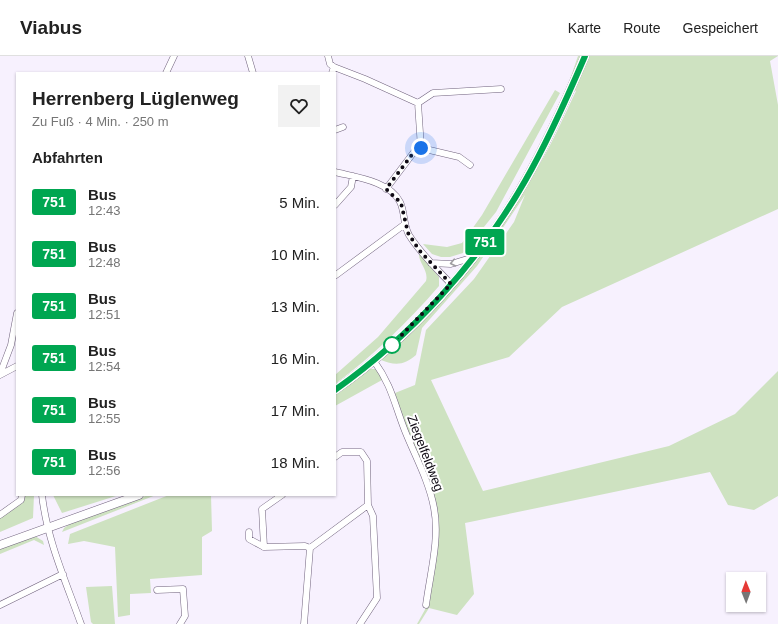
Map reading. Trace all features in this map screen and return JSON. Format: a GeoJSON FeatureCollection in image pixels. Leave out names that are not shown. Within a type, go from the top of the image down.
{"type":"FeatureCollection","features":[{"type":"Feature","properties":{"kind":"main road"},"geometry":{"type":"LineString","coordinates":[[336,389],[374,361],[398,340],[451,284],[474,256],[525,182],[564,105],[585,56]]}},
{"type":"Feature","properties":{"kind":"main road"},"geometry":{"type":"LineString","coordinates":[[0,545],[136,496]]}},
{"type":"Feature","properties":{"kind":"street"},"geometry":{"type":"LineString","coordinates":[[166,72],[174,56]]}},
{"type":"Feature","properties":{"kind":"street"},"geometry":{"type":"LineString","coordinates":[[248,56],[253,72]]}},
{"type":"Feature","properties":{"kind":"street"},"geometry":{"type":"LineString","coordinates":[[328,56],[333,70],[365,79],[418,103]]}},
{"type":"Feature","properties":{"kind":"street"},"geometry":{"type":"LineString","coordinates":[[418,103],[433,93],[501,89]]}},
{"type":"Feature","properties":{"kind":"street"},"geometry":{"type":"LineString","coordinates":[[418,103],[421,148]]}},
{"type":"Feature","properties":{"kind":"street"},"geometry":{"type":"LineString","coordinates":[[336,130],[343,127]]}},
{"type":"Feature","properties":{"kind":"street"},"geometry":{"type":"LineString","coordinates":[[386,189],[414,152],[421,148],[459,157],[470,165]]}},
{"type":"Feature","properties":{"kind":"street"},"geometry":{"type":"LineString","coordinates":[[336,172],[371,179],[386,189],[401,203],[405,224],[419,250],[451,284]]}},
{"type":"Feature","properties":{"kind":"street"},"geometry":{"type":"LineString","coordinates":[[336,204],[351,187],[353,176]]}},
{"type":"Feature","properties":{"kind":"street"},"geometry":{"type":"LineString","coordinates":[[336,275],[405,224]]}},
{"type":"Feature","properties":{"kind":"street"},"geometry":{"type":"LineString","coordinates":[[431,263],[451,264],[474,256]]}},
{"type":"Feature","properties":{"kind":"street"},"geometry":{"type":"LineString","coordinates":[[0,375],[11,345],[16,318]]}},
{"type":"Feature","properties":{"kind":"street","name":"Ziegelfeldweg"},"geometry":{"type":"LineString","coordinates":[[374,361],[391,388],[404,430],[426,482],[434,508],[435,539],[426,605]]}},
{"type":"Feature","properties":{"kind":"street"},"geometry":{"type":"LineString","coordinates":[[0,375],[16,367]]}},
{"type":"Feature","properties":{"kind":"street"},"geometry":{"type":"LineString","coordinates":[[336,456],[342,452],[361,452],[367,461],[368,505],[373,516],[377,598],[360,624]]}},
{"type":"Feature","properties":{"kind":"street"},"geometry":{"type":"LineString","coordinates":[[0,516],[21,500],[22,496]]}},
{"type":"Feature","properties":{"kind":"street"},"geometry":{"type":"LineString","coordinates":[[42,496],[47,527],[81,624]]}},
{"type":"Feature","properties":{"kind":"street"},"geometry":{"type":"LineString","coordinates":[[264,547],[262,509],[281,496]]}},
{"type":"Feature","properties":{"kind":"street"},"geometry":{"type":"LineString","coordinates":[[304,624],[310,548],[368,505]]}},
{"type":"Feature","properties":{"kind":"street"},"geometry":{"type":"LineString","coordinates":[[248,532],[249,539],[264,547],[305,546],[310,548]]}},
{"type":"Feature","properties":{"kind":"street"},"geometry":{"type":"LineString","coordinates":[[0,605],[63,574]]}},
{"type":"Feature","properties":{"kind":"street"},"geometry":{"type":"LineString","coordinates":[[157,590],[183,589],[185,616],[180,624]]}},
{"type":"Feature","properties":{"kind":"green space"},"geometry":{"type":"Polygon","coordinates":[[[578,56],[778,56],[770,61],[778,105],[778,209],[562,307],[509,357],[431,380],[483,491],[669,446],[735,414],[778,371],[778,496],[754,510],[728,505],[710,472],[465,523],[474,594],[457,615],[429,608],[419,624],[417,624],[427,606],[436,507],[405,427],[395,393],[415,385],[426,330],[474,279],[514,222],[525,195],[477,266],[422,328],[416,355],[408,361],[400,364],[381,360],[405,339],[448,294],[488,244],[523,192],[544,156],[576,91],[567,88],[578,56]]]}},
{"type":"Feature","properties":{"kind":"green space"},"geometry":{"type":"Polygon","coordinates":[[[555,90],[560,93],[496,212],[463,253],[450,257],[441,257],[432,254],[423,244],[447,247],[462,243],[482,215],[555,90]]]}},
{"type":"Feature","properties":{"kind":"green space"},"geometry":{"type":"Polygon","coordinates":[[[419,253],[439,277],[439,286],[390,338],[336,383],[336,374],[378,337],[426,281],[426,273],[419,257],[419,253]]]}},
{"type":"Feature","properties":{"kind":"green space"},"geometry":{"type":"Polygon","coordinates":[[[369,369],[375,369],[379,372],[382,380],[336,405],[336,392],[369,369]]]}},
{"type":"Feature","properties":{"kind":"green space"},"geometry":{"type":"Polygon","coordinates":[[[25,496],[34,496],[33,518],[0,532],[0,518],[19,505],[25,496]]]}},
{"type":"Feature","properties":{"kind":"green space"},"geometry":{"type":"Polygon","coordinates":[[[54,496],[116,496],[62,513],[54,496]]]}},
{"type":"Feature","properties":{"kind":"green space"},"geometry":{"type":"Polygon","coordinates":[[[145,496],[153,496],[62,532],[64,528],[71,523],[145,496]]]}},
{"type":"Feature","properties":{"kind":"green space"},"geometry":{"type":"Polygon","coordinates":[[[166,496],[211,496],[212,531],[202,537],[202,575],[150,579],[151,593],[130,594],[130,615],[118,617],[115,547],[84,541],[68,544],[70,534],[166,496]]]}},
{"type":"Feature","properties":{"kind":"green space"},"geometry":{"type":"Polygon","coordinates":[[[35,536],[43,541],[44,545],[34,540],[0,554],[0,549],[35,536]]]}},
{"type":"Feature","properties":{"kind":"green space"},"geometry":{"type":"Polygon","coordinates":[[[112,586],[115,624],[93,624],[91,622],[86,587],[112,586]]]}},
{"type":"Feature","properties":{"kind":"bus line","name":"751"},"geometry":{"type":"LineString","coordinates":[[336,389],[374,361],[398,340],[451,284],[481,248],[525,182],[564,105],[585,56]]}},
{"type":"Feature","properties":{"kind":"route"},"geometry":{"type":"LineString","coordinates":[[392,345],[451,284],[419,250],[408,233],[401,203],[398,198],[386,189],[414,152],[421,148]]}}]}
